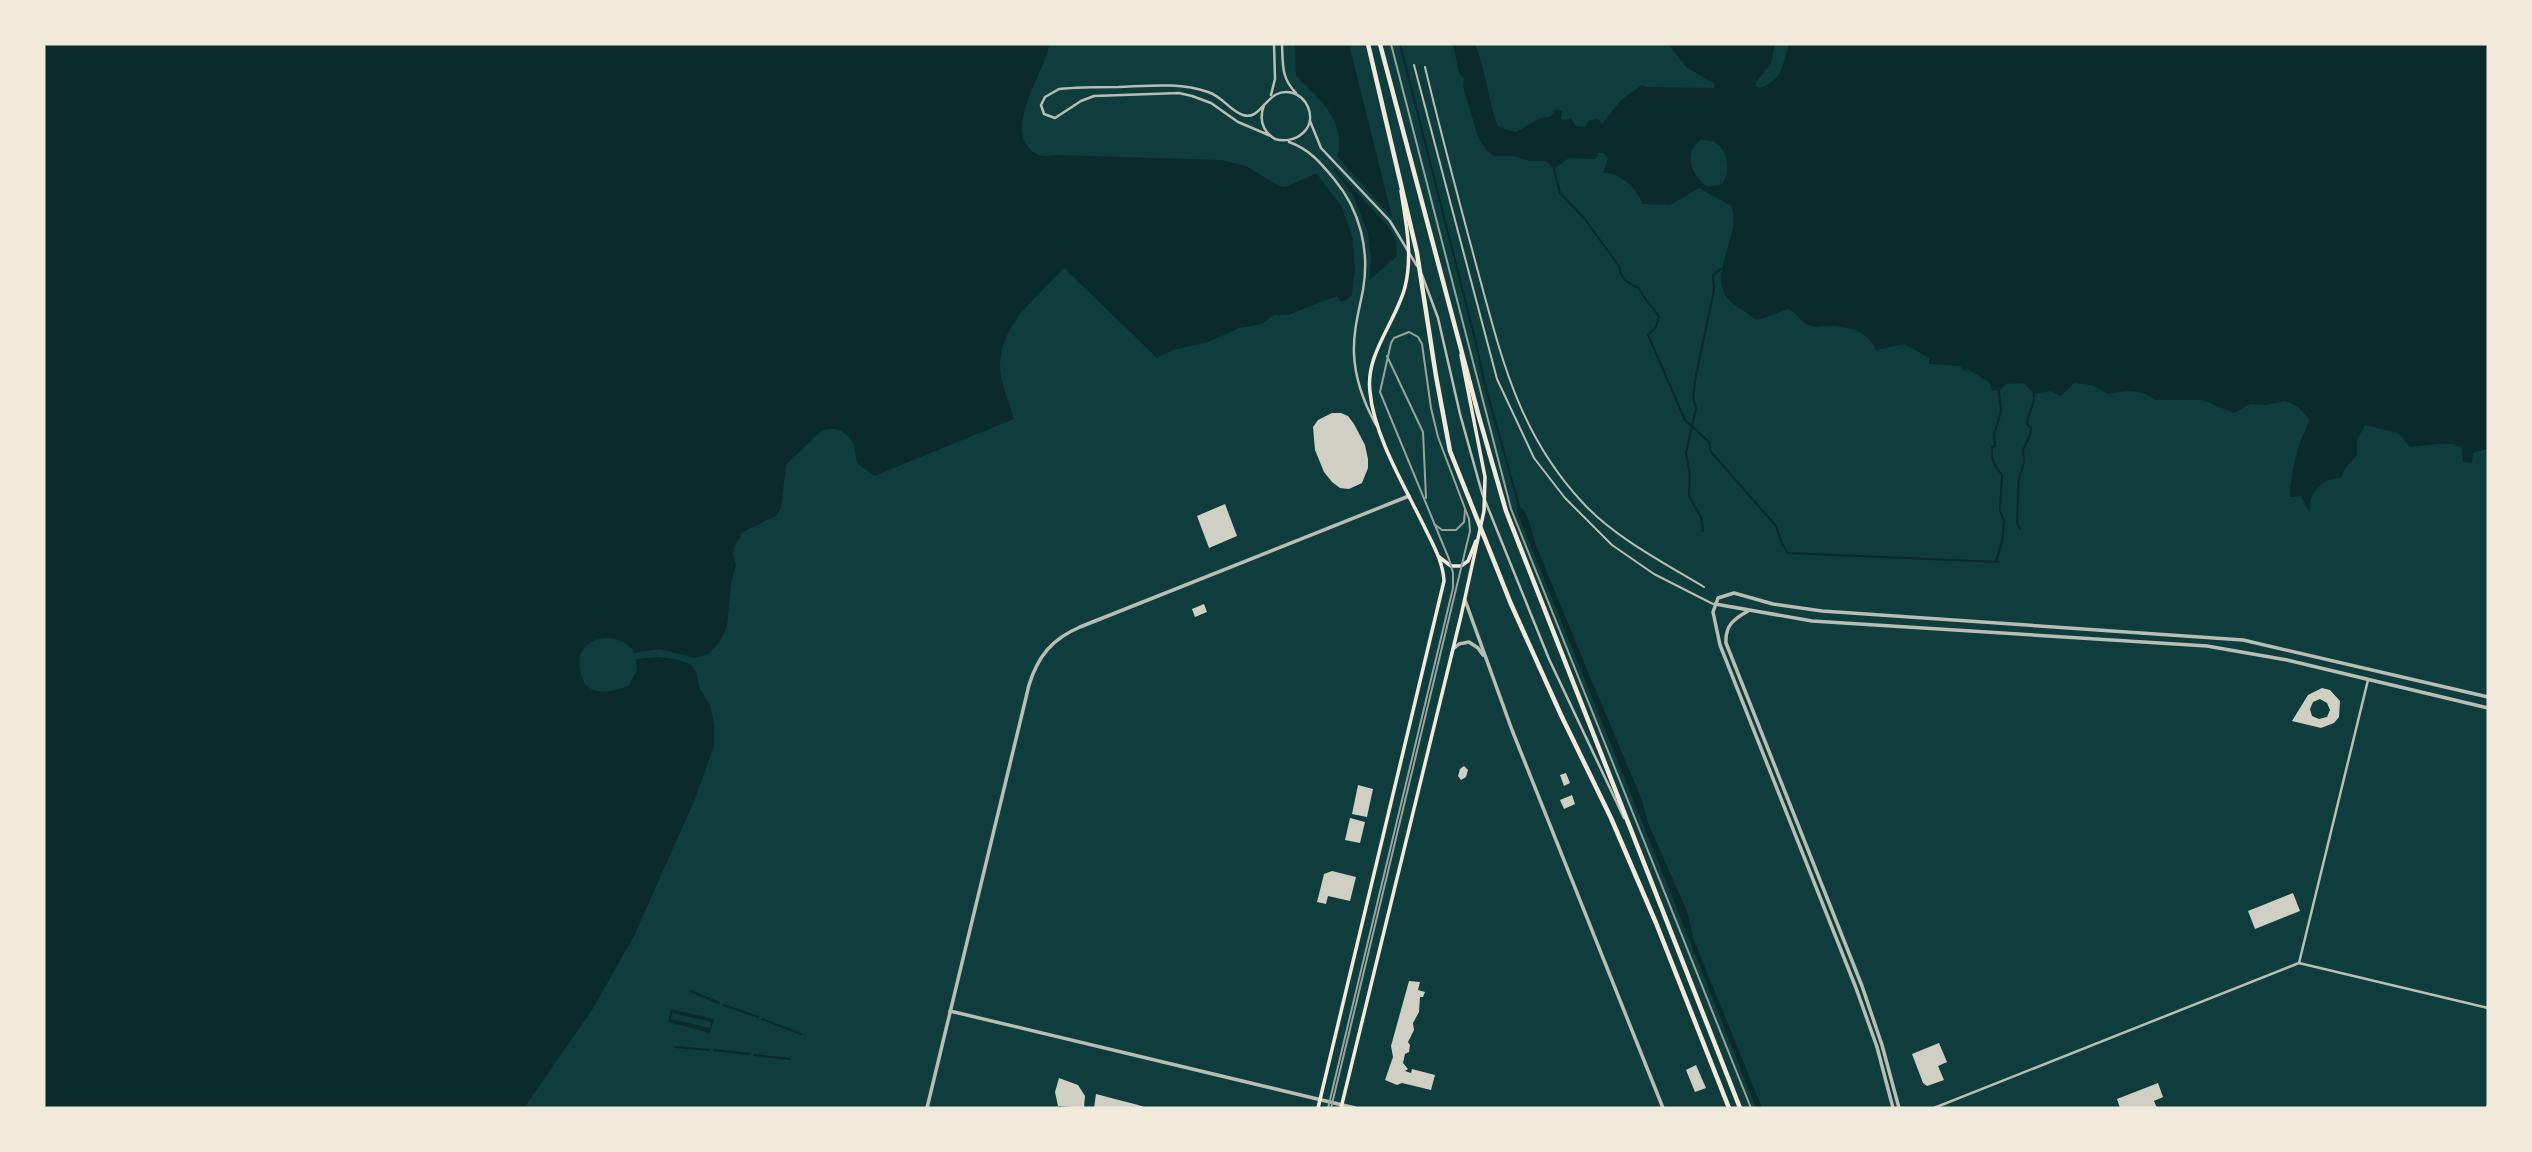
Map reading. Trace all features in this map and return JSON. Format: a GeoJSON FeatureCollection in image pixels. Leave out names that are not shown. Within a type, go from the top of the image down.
{"type":"FeatureCollection","features":[{"type":"Feature","properties":{"kind":"main road"},"geometry":{"type":"LineString","coordinates":[[1368,44],[1417,253],[1439,398],[1450,451],[1511,604],[1626,852],[1729,1108]]}},
{"type":"Feature","properties":{"kind":"main road"},"geometry":{"type":"LineString","coordinates":[[1380,44],[1506,511],[1740,1108]]}},
{"type":"Feature","properties":{"kind":"main road"},"geometry":{"type":"LineString","coordinates":[[1318,1108],[1443,589],[1444,572],[1438,555],[1383,438],[1371,401],[1370,372],[1404,290],[1408,271],[1407,229],[1395,162]]}},
{"type":"Feature","properties":{"kind":"main road"},"geometry":{"type":"LineString","coordinates":[[1341,1107],[1465,600],[1484,511],[1485,477],[1458,335]]}},
{"type":"Feature","properties":{"kind":"main road"},"geometry":{"type":"LineString","coordinates":[[1438,555],[1451,566],[1465,565],[1481,530]]}},
{"type":"Feature","properties":{"kind":"street"},"geometry":{"type":"LineString","coordinates":[[1274,44],[1275,79],[1270,98],[1255,114],[1245,116],[1213,93],[1184,85],[1059,89],[1045,97],[1041,105],[1044,114],[1055,118],[1094,96],[1179,93],[1211,103],[1238,122],[1308,150],[1348,197],[1362,234],[1365,274],[1353,340],[1357,378],[1383,438]]}},
{"type":"Feature","properties":{"kind":"street"},"geometry":{"type":"LineString","coordinates":[[1282,44],[1283,74],[1286,82],[1308,108],[1317,141],[1390,221],[1421,273],[1438,318],[1482,493],[1549,659],[1633,837]]}},
{"type":"Feature","properties":{"kind":"street"},"geometry":{"type":"LineString","coordinates":[[1270,98],[1284,92],[1298,96]]}},
{"type":"Feature","properties":{"kind":"street"},"geometry":{"type":"LineString","coordinates":[[1264,105],[1261,118],[1270,136]]}},
{"type":"Feature","properties":{"kind":"street"},"geometry":{"type":"LineString","coordinates":[[1286,141],[1299,137],[1310,121]]}},
{"type":"Feature","properties":{"kind":"street"},"geometry":{"type":"LineString","coordinates":[[927,1108],[1029,685],[1034,668],[1049,645],[1080,627],[1409,495]]}},
{"type":"Feature","properties":{"kind":"street"},"geometry":{"type":"LineString","coordinates":[[1893,1108],[1877,1047],[1856,988],[1720,645],[1714,619],[1718,598],[1734,593],[1773,604],[1822,611],[2243,640],[2488,697]]}},
{"type":"Feature","properties":{"kind":"street"},"geometry":{"type":"LineString","coordinates":[[1465,600],[1487,664],[1662,1108]]}},
{"type":"Feature","properties":{"kind":"street"},"geometry":{"type":"LineString","coordinates":[[1715,604],[1812,621],[2207,646],[2287,660],[2488,708]]}},
{"type":"Feature","properties":{"kind":"street"},"geometry":{"type":"LineString","coordinates":[[1748,611],[1732,621],[1727,629],[1726,643],[1866,996],[1899,1108]]}},
{"type":"Feature","properties":{"kind":"street"},"geometry":{"type":"LineString","coordinates":[[1451,650],[1464,642],[1474,644],[1487,664]]}},
{"type":"Feature","properties":{"kind":"street"},"geometry":{"type":"LineString","coordinates":[[2300,963],[2368,680]]}},
{"type":"Feature","properties":{"kind":"street"},"geometry":{"type":"LineString","coordinates":[[1934,1108],[2300,963],[2488,1008]]}},
{"type":"Feature","properties":{"kind":"street"},"geometry":{"type":"LineString","coordinates":[[950,1011],[1341,1107],[1355,1108]]}},
{"type":"Feature","properties":{"kind":"lane"},"geometry":{"type":"LineString","coordinates":[[1414,65],[1497,379],[1534,458],[1565,498],[1612,545],[1654,574],[1706,602],[1715,604]]}},
{"type":"Feature","properties":{"kind":"lane"},"geometry":{"type":"LineString","coordinates":[[1425,67],[1447,159],[1507,377],[1533,434],[1584,505],[1656,559],[1704,587]]}},
{"type":"Feature","properties":{"kind":"water"},"geometry":{"type":"Polygon","coordinates":[[[44,44],[1049,44],[1024,112],[1022,126],[1024,138],[1036,154],[1221,160],[1246,166],[1279,186],[1286,187],[1319,172],[1327,176],[1334,171],[1339,140],[1332,116],[1296,76],[1295,44],[1349,44],[1395,229],[1397,256],[1345,301],[1340,301],[1337,296],[1288,315],[1274,315],[1262,324],[1239,328],[1208,342],[1173,350],[1157,358],[1064,268],[1019,316],[1003,344],[1001,377],[1014,419],[874,476],[858,463],[853,444],[847,435],[833,429],[821,431],[786,465],[781,508],[777,515],[743,532],[734,547],[736,565],[731,583],[727,627],[719,643],[708,654],[696,658],[659,649],[635,653],[624,642],[608,638],[593,641],[586,646],[580,659],[582,678],[586,685],[598,691],[613,691],[629,685],[637,670],[636,659],[659,657],[692,665],[700,689],[710,705],[714,724],[714,746],[695,799],[634,936],[592,1010],[524,1108],[44,1108],[44,44]]]}},
{"type":"Feature","properties":{"kind":"water"},"geometry":{"type":"Polygon","coordinates":[[[1453,44],[1475,44],[1498,127],[1516,132],[1541,118],[1550,117],[1556,109],[1562,111],[1561,119],[1571,118],[1576,126],[1585,127],[1588,121],[1598,119],[1602,124],[1621,100],[1642,85],[1714,88],[1715,84],[1686,67],[1668,44],[1775,44],[1771,64],[1756,82],[1756,86],[1760,88],[1777,76],[1789,44],[2488,44],[2488,449],[2473,453],[2472,463],[2463,462],[2462,448],[2453,444],[2410,447],[2398,433],[2365,425],[2357,440],[2357,455],[2346,467],[2341,478],[2328,481],[2317,488],[2311,500],[2310,513],[2301,496],[2291,497],[2290,492],[2296,455],[2310,420],[2297,406],[2285,401],[2266,405],[2250,404],[2234,413],[2202,400],[2155,400],[2133,391],[2109,394],[2092,385],[2074,383],[2061,396],[2050,391],[2034,394],[2024,383],[2006,384],[1999,391],[1992,390],[1989,382],[1969,370],[1964,371],[1960,366],[1929,364],[1929,358],[1904,344],[1876,350],[1869,339],[1859,332],[1841,327],[1811,326],[1788,309],[1758,320],[1730,301],[1722,288],[1723,265],[1733,228],[1731,206],[1699,188],[1670,205],[1643,204],[1627,182],[1616,175],[1603,173],[1608,159],[1604,153],[1598,153],[1596,159],[1569,158],[1554,169],[1546,161],[1494,156],[1486,150],[1478,137],[1463,86],[1464,78],[1459,74],[1453,44]],[[1702,139],[1692,150],[1693,170],[1708,187],[1722,184],[1727,174],[1725,155],[1719,145],[1702,139]]]}},
{"type":"Feature","properties":{"kind":"water"},"geometry":{"type":"Polygon","coordinates":[[[1517,506],[1523,509],[1529,520],[1535,543],[1642,800],[1648,823],[1687,911],[1694,940],[1762,1108],[1756,1108],[1517,512],[1517,506]]]}},
{"type":"Feature","properties":{"kind":"water"},"geometry":{"type":"Polygon","coordinates":[[[671,1009],[714,1019],[710,1033],[668,1022],[671,1009]],[[672,1013],[671,1019],[710,1028],[711,1022],[672,1013]]]}},
{"type":"Feature","properties":{"kind":"pier"},"geometry":{"type":"Polygon","coordinates":[[[1333,152],[1395,221],[1400,244],[1387,225],[1332,165],[1333,152]]]}},
{"type":"Feature","properties":{"kind":"pier"},"geometry":{"type":"Polygon","coordinates":[[[1331,167],[1353,195],[1368,233],[1371,258],[1369,285],[1351,301],[1355,270],[1353,239],[1342,207],[1314,170],[1320,168],[1329,172],[1331,167]]]}},
{"type":"Feature","properties":{"kind":"building"},"geometry":{"type":"Polygon","coordinates":[[[1332,413],[1348,416],[1365,445],[1368,468],[1362,483],[1349,489],[1340,488],[1332,482],[1324,472],[1315,450],[1313,427],[1318,420],[1332,413]]]}},
{"type":"Feature","properties":{"kind":"building"},"geometry":{"type":"Polygon","coordinates":[[[1225,504],[1237,536],[1209,548],[1197,516],[1225,504]]]}},
{"type":"Feature","properties":{"kind":"building"},"geometry":{"type":"Polygon","coordinates":[[[1204,604],[1207,612],[1195,617],[1192,609],[1204,604]]]}},
{"type":"Feature","properties":{"kind":"building"},"geometry":{"type":"Polygon","coordinates":[[[2322,688],[2330,690],[2340,701],[2339,717],[2334,723],[2321,728],[2292,721],[2308,695],[2322,688]],[[2320,699],[2313,702],[2310,709],[2312,716],[2319,719],[2327,717],[2330,710],[2327,703],[2320,699]]]}},
{"type":"Feature","properties":{"kind":"building"},"geometry":{"type":"Polygon","coordinates":[[[1464,766],[1468,770],[1466,777],[1461,780],[1458,776],[1464,766]]]}},
{"type":"Feature","properties":{"kind":"building"},"geometry":{"type":"Polygon","coordinates":[[[1566,773],[1570,783],[1564,786],[1560,775],[1566,773]]]}},
{"type":"Feature","properties":{"kind":"building"},"geometry":{"type":"Polygon","coordinates":[[[1358,785],[1373,789],[1367,817],[1352,814],[1358,785]]]}},
{"type":"Feature","properties":{"kind":"building"},"geometry":{"type":"Polygon","coordinates":[[[1572,795],[1575,804],[1564,809],[1560,800],[1572,795]]]}},
{"type":"Feature","properties":{"kind":"building"},"geometry":{"type":"Polygon","coordinates":[[[1350,818],[1365,822],[1360,843],[1345,840],[1350,818]]]}},
{"type":"Feature","properties":{"kind":"building"},"geometry":{"type":"Polygon","coordinates":[[[1332,871],[1356,877],[1350,901],[1328,896],[1326,904],[1317,902],[1324,874],[1332,871]]]}},
{"type":"Feature","properties":{"kind":"building"},"geometry":{"type":"Polygon","coordinates":[[[2293,893],[2300,911],[2255,929],[2248,911],[2293,893]]]}},
{"type":"Feature","properties":{"kind":"building"},"geometry":{"type":"Polygon","coordinates":[[[1409,981],[1420,982],[1418,990],[1425,992],[1423,997],[1420,997],[1419,1012],[1408,1042],[1409,1052],[1405,1054],[1403,1063],[1408,1069],[1405,1071],[1411,1073],[1412,1069],[1435,1075],[1431,1090],[1402,1083],[1397,1085],[1385,1080],[1393,1057],[1391,1046],[1409,981]]]}},
{"type":"Feature","properties":{"kind":"building"},"geometry":{"type":"Polygon","coordinates":[[[1939,1043],[1947,1062],[1938,1066],[1944,1080],[1927,1086],[1923,1083],[1912,1054],[1939,1043]]]}},
{"type":"Feature","properties":{"kind":"building"},"geometry":{"type":"Polygon","coordinates":[[[1696,1065],[1706,1088],[1695,1092],[1686,1070],[1696,1065]]]}},
{"type":"Feature","properties":{"kind":"building"},"geometry":{"type":"Polygon","coordinates":[[[1059,1078],[1078,1085],[1085,1096],[1084,1108],[1058,1106],[1055,1092],[1059,1078]]]}},
{"type":"Feature","properties":{"kind":"building"},"geometry":{"type":"Polygon","coordinates":[[[2158,1083],[2163,1097],[2154,1101],[2157,1108],[2120,1108],[2117,1099],[2158,1083]]]}},
{"type":"Feature","properties":{"kind":"building"},"geometry":{"type":"Polygon","coordinates":[[[1096,1094],[1138,1105],[1147,1108],[1094,1108],[1096,1094]]]}},
{"type":"Feature","properties":{"kind":"waterway"},"geometry":{"type":"LineString","coordinates":[[1400,44],[1484,381],[1519,506]]}},
{"type":"Feature","properties":{"kind":"waterway"},"geometry":{"type":"LineString","coordinates":[[1554,169],[1560,193],[1584,218],[1619,266],[1623,277],[1639,288],[1659,317],[1656,327],[1648,335],[1685,420],[1709,442],[1711,452],[1776,526],[1788,553],[1999,562]]}},
{"type":"Feature","properties":{"kind":"waterway"},"geometry":{"type":"LineString","coordinates":[[1703,531],[1701,517],[1689,496],[1690,474],[1686,453],[1696,408],[1693,398],[1695,380],[1714,290],[1713,275],[1721,269]]}},
{"type":"Feature","properties":{"kind":"waterway"},"geometry":{"type":"LineString","coordinates":[[1996,561],[2002,542],[2004,521],[2000,511],[2002,475],[1994,462],[1992,452],[2001,412],[1999,391]]}},
{"type":"Feature","properties":{"kind":"waterway"},"geometry":{"type":"LineString","coordinates":[[2020,529],[2017,523],[2019,478],[2024,463],[2023,450],[2030,435],[2031,428],[2027,424],[2034,394]]}},
{"type":"Feature","properties":{"kind":"waterway"},"geometry":{"type":"LineString","coordinates":[[691,991],[719,1003]]}},
{"type":"Feature","properties":{"kind":"waterway"},"geometry":{"type":"LineString","coordinates":[[724,1005],[758,1017]]}},
{"type":"Feature","properties":{"kind":"waterway"},"geometry":{"type":"LineString","coordinates":[[762,1019],[801,1034]]}},
{"type":"Feature","properties":{"kind":"waterway"},"geometry":{"type":"LineString","coordinates":[[675,1047],[709,1050]]}},
{"type":"Feature","properties":{"kind":"waterway"},"geometry":{"type":"LineString","coordinates":[[714,1050],[749,1054]]}},
{"type":"Feature","properties":{"kind":"waterway"},"geometry":{"type":"LineString","coordinates":[[754,1055],[790,1059]]}},
{"type":"Feature","properties":{"kind":"tram line"},"geometry":{"type":"LineString","coordinates":[[1328,1108],[1453,588],[1449,559],[1380,392],[1391,343],[1394,338],[1409,332],[1418,337],[1422,344],[1438,437],[1469,519],[1470,531],[1331,1108]]}},
{"type":"Feature","properties":{"kind":"tram line"},"geometry":{"type":"LineString","coordinates":[[1387,356],[1423,432],[1426,498]]}},
{"type":"Feature","properties":{"kind":"tram line"},"geometry":{"type":"LineString","coordinates":[[1434,524],[1442,530],[1456,530],[1464,522],[1465,510]]}},
{"type":"Feature","properties":{"kind":"railway"},"geometry":{"type":"LineString","coordinates":[[1391,44],[1511,509],[1751,1108]]}}]}
